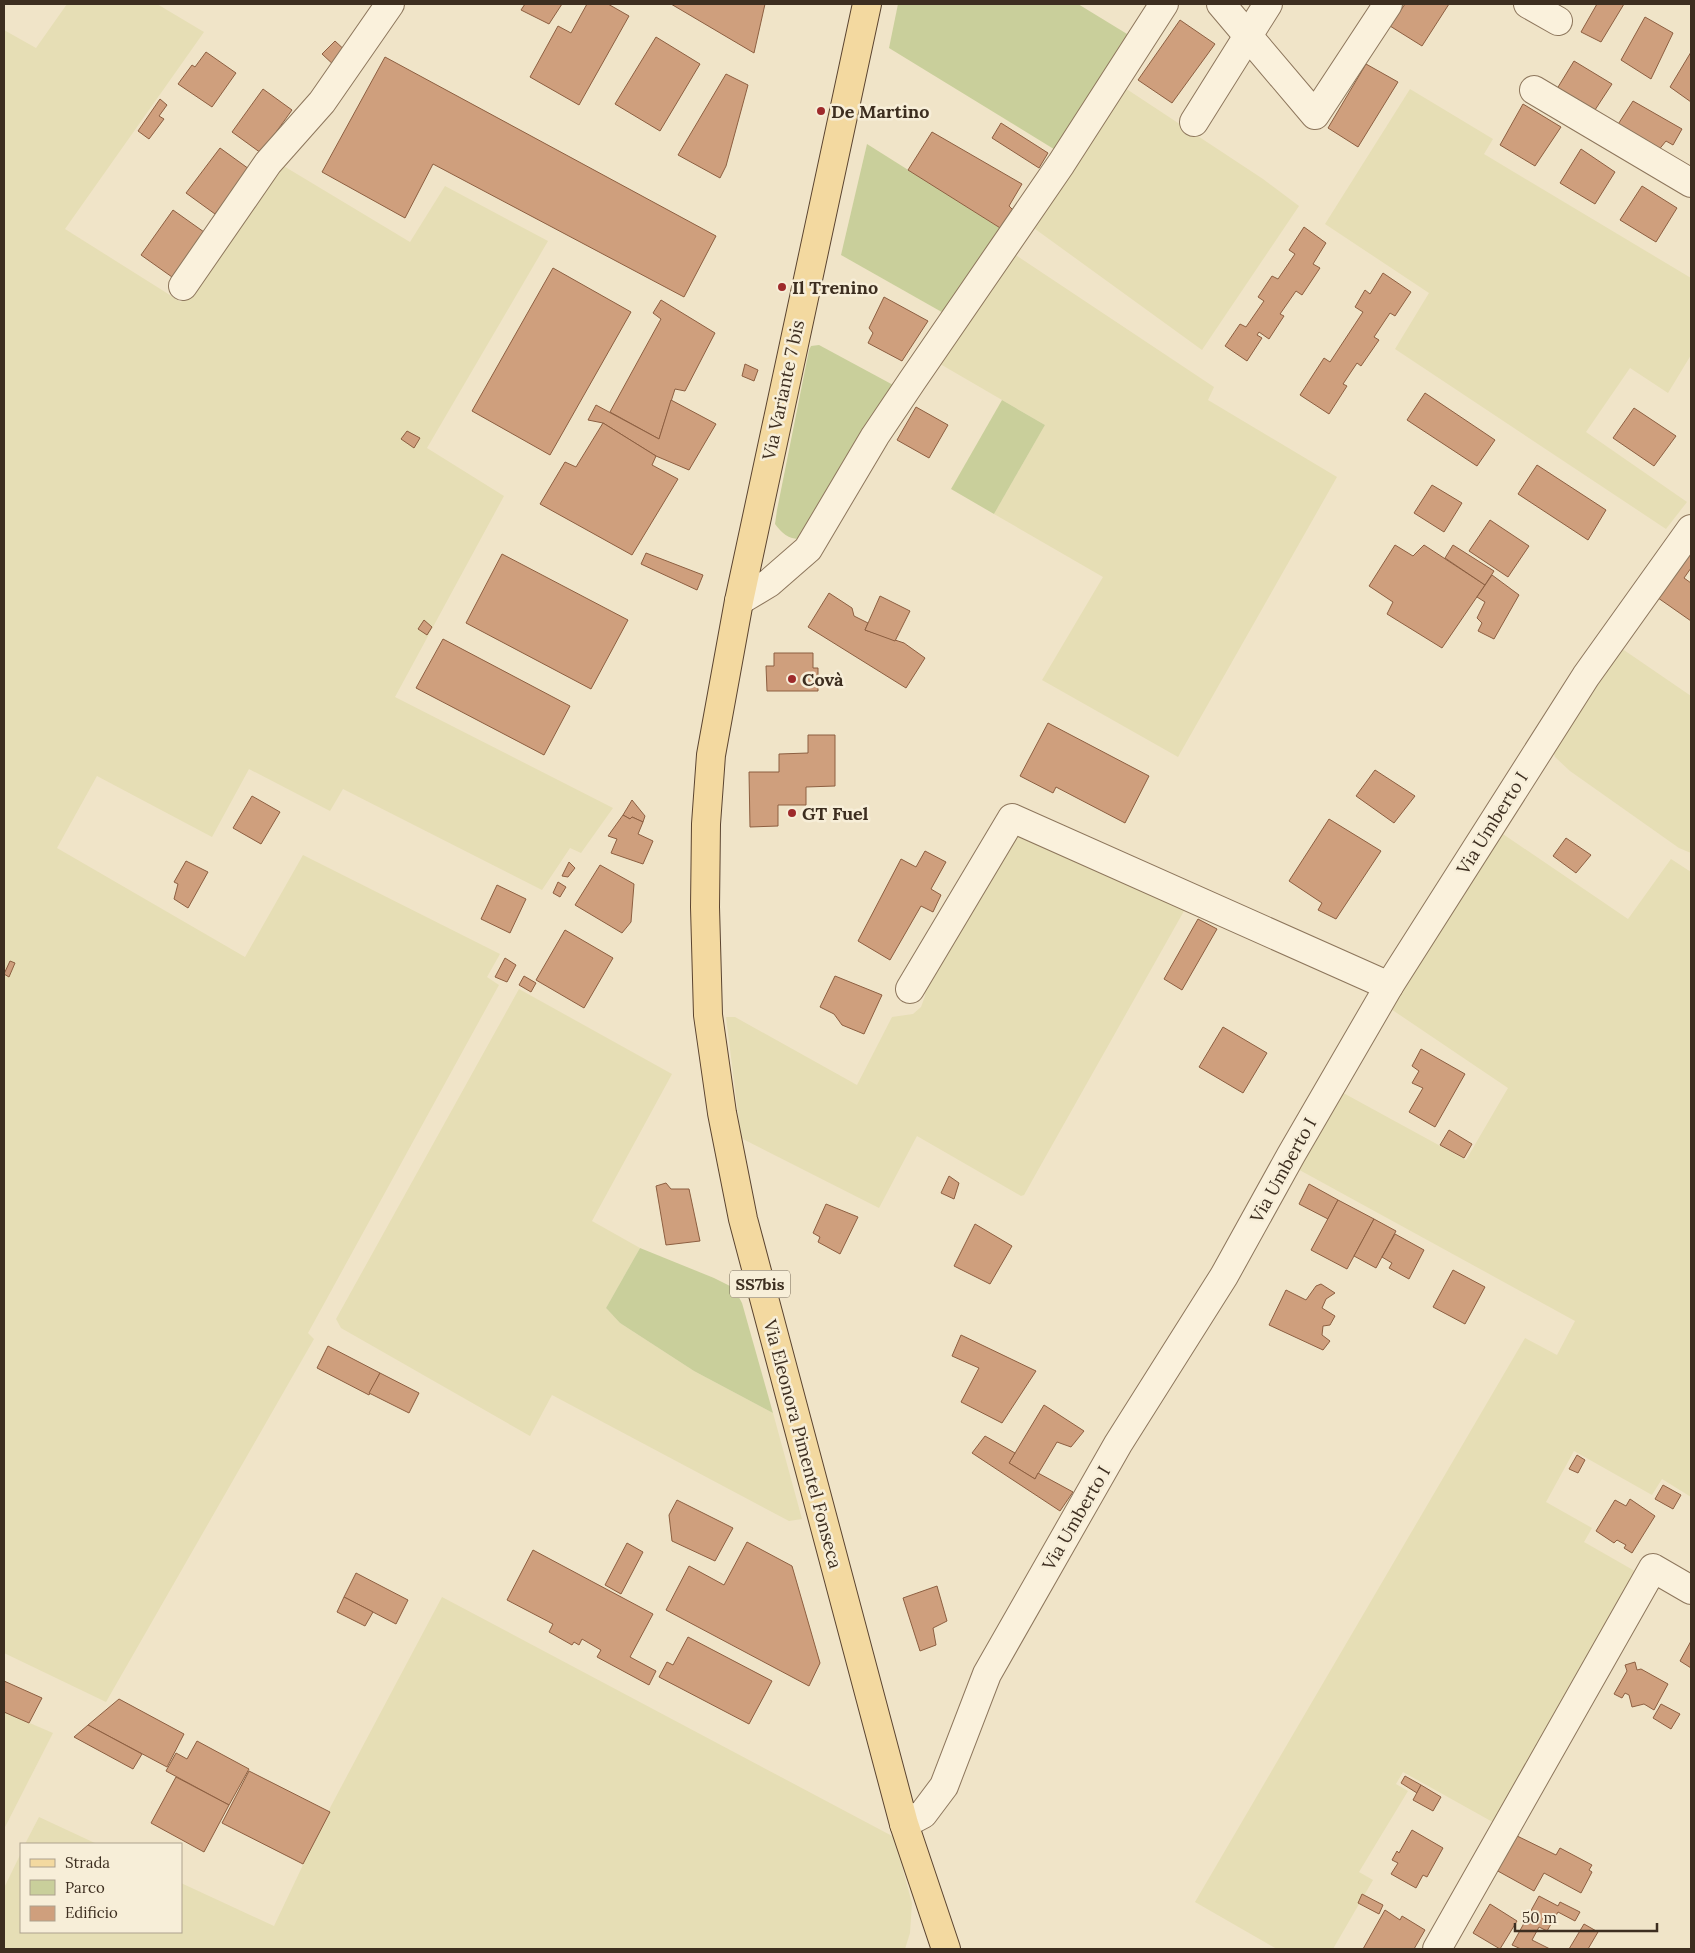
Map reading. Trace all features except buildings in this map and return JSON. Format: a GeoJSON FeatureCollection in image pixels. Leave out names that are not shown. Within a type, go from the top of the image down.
{"type":"FeatureCollection","features":[{"type":"Feature","properties":{"kind":"main road","name":"Via Variante 7 bis"},"geometry":{"type":"LineString","coordinates":[[739,601],[866,4]]}},
{"type":"Feature","properties":{"kind":"main road","name":"Via Eleonora Pimentel Fonseca"},"geometry":{"type":"LineString","coordinates":[[739,601],[711,755],[706,824],[705,907],[708,1015],[722,1113],[743,1219],[904,1824],[946,1949]]}},
{"type":"Feature","properties":{"kind":"street"},"geometry":{"type":"LineString","coordinates":[[183,286],[268,163],[322,102],[390,4]]}},
{"type":"Feature","properties":{"kind":"street"},"geometry":{"type":"LineString","coordinates":[[739,601],[769,583],[808,549],[875,436],[1062,164],[1164,4]]}},
{"type":"Feature","properties":{"kind":"street"},"geometry":{"type":"LineString","coordinates":[[1222,4],[1315,115],[1388,4]]}},
{"type":"Feature","properties":{"kind":"street"},"geometry":{"type":"LineString","coordinates":[[1194,122],[1268,4]]}},
{"type":"Feature","properties":{"kind":"street"},"geometry":{"type":"LineString","coordinates":[[1528,4],[1558,22]]}},
{"type":"Feature","properties":{"kind":"street"},"geometry":{"type":"LineString","coordinates":[[1534,90],[1691,183]]}},
{"type":"Feature","properties":{"kind":"street","name":"Via Umberto I"},"geometry":{"type":"LineString","coordinates":[[904,1824],[923,1814],[944,1786],[987,1674],[1118,1444],[1224,1276],[1290,1155],[1389,986],[1586,676],[1691,528]]}},
{"type":"Feature","properties":{"kind":"street"},"geometry":{"type":"LineString","coordinates":[[910,989],[1012,818],[1389,986]]}},
{"type":"Feature","properties":{"kind":"street"},"geometry":{"type":"LineString","coordinates":[[1437,1949],[1653,1568],[1691,1590]]}},
{"type":"Feature","properties":{"kind":"shaded area"},"geometry":{"type":"Polygon","coordinates":[[[67,4],[157,4],[204,32],[65,229],[181,302],[277,162],[410,242],[445,186],[548,241],[427,448],[504,496],[395,697],[613,808],[581,853],[570,848],[542,890],[343,789],[330,811],[249,769],[212,837],[97,776],[57,848],[245,957],[303,855],[500,954],[487,977],[499,985],[308,1333],[314,1339],[106,1702],[4,1653],[4,30],[36,48],[67,4]]]}},
{"type":"Feature","properties":{"kind":"shaded area"},"geometry":{"type":"Polygon","coordinates":[[[1125,88],[1263,179],[1299,206],[1202,350],[1031,226],[1071,173],[1125,88]]]}},
{"type":"Feature","properties":{"kind":"shaded area"},"geometry":{"type":"Polygon","coordinates":[[[1410,89],[1493,139],[1484,154],[1691,278],[1691,355],[1668,393],[1630,368],[1586,432],[1687,502],[1666,529],[1395,349],[1429,293],[1325,224],[1410,89]]]}},
{"type":"Feature","properties":{"kind":"shaded area"},"geometry":{"type":"Polygon","coordinates":[[[1011,252],[1214,387],[1208,400],[1337,477],[1178,757],[1042,680],[1103,577],[994,514],[1045,425],[935,361],[1011,252]]]}},
{"type":"Feature","properties":{"kind":"shaded area"},"geometry":{"type":"Polygon","coordinates":[[[1618,646],[1691,696],[1691,853],[1679,848],[1570,771],[1555,757],[1551,745],[1618,646]]]}},
{"type":"Feature","properties":{"kind":"shaded area"},"geometry":{"type":"Polygon","coordinates":[[[1008,830],[1183,906],[1184,911],[1024,1195],[1021,1196],[917,1136],[879,1208],[741,1138],[726,1017],[735,1017],[857,1085],[892,1017],[913,1014],[921,1007],[925,996],[924,983],[1008,830]]]}},
{"type":"Feature","properties":{"kind":"shaded area"},"geometry":{"type":"Polygon","coordinates":[[[1497,830],[1628,919],[1671,859],[1691,872],[1691,1497],[1662,1479],[1652,1495],[1574,1451],[1546,1502],[1592,1528],[1584,1542],[1640,1574],[1498,1825],[1403,1772],[1396,1784],[1408,1791],[1359,1872],[1373,1880],[1333,1949],[1277,1949],[1195,1902],[1525,1338],[1557,1355],[1575,1321],[1294,1167],[1336,1089],[1466,1160],[1508,1088],[1385,1005],[1497,830]]]}},
{"type":"Feature","properties":{"kind":"shaded area"},"geometry":{"type":"Polygon","coordinates":[[[519,989],[672,1074],[592,1221],[640,1248],[606,1308],[620,1323],[694,1371],[773,1413],[802,1519],[789,1521],[552,1395],[530,1436],[341,1328],[336,1319],[519,989]]]}},
{"type":"Feature","properties":{"kind":"shaded area"},"geometry":{"type":"Polygon","coordinates":[[[442,1597],[894,1837],[912,1903],[910,1933],[905,1949],[4,1949],[4,1888],[20,1855],[20,1933],[182,1933],[182,1883],[274,1926],[331,1806],[442,1597]]]}},
{"type":"Feature","properties":{"kind":"shaded area"},"geometry":{"type":"Polygon","coordinates":[[[4,1712],[53,1733],[4,1829],[4,1712]]]}},
{"type":"Feature","properties":{"kind":"shaded area"},"geometry":{"type":"Polygon","coordinates":[[[39,1817],[95,1843],[26,1843],[39,1817]]]}},
{"type":"Feature","properties":{"kind":"green space"},"geometry":{"type":"Polygon","coordinates":[[[898,4],[1078,4],[1132,37],[1057,151],[889,48],[898,4]]]}},
{"type":"Feature","properties":{"kind":"green space"},"geometry":{"type":"Polygon","coordinates":[[[867,144],[1005,231],[947,315],[841,255],[867,144]]]}},
{"type":"Feature","properties":{"kind":"green space"},"geometry":{"type":"Polygon","coordinates":[[[819,345],[895,386],[800,539],[796,539],[786,535],[775,524],[809,350],[811,346],[819,345]]]}},
{"type":"Feature","properties":{"kind":"green space"},"geometry":{"type":"Polygon","coordinates":[[[1002,400],[1045,425],[994,514],[951,489],[1002,400]]]}},
{"type":"Feature","properties":{"kind":"green space"},"geometry":{"type":"Polygon","coordinates":[[[640,1248],[734,1288],[742,1303],[773,1413],[694,1371],[620,1323],[606,1308],[640,1248]]]}},
{"type":"Feature","properties":{"kind":"place","name":"De Martino"},"geometry":{"type":"Point","coordinates":[821,111]}},
{"type":"Feature","properties":{"kind":"place","name":"Il Trenino"},"geometry":{"type":"Point","coordinates":[782,287]}},
{"type":"Feature","properties":{"kind":"place","name":"Covà"},"geometry":{"type":"Point","coordinates":[792,679]}},
{"type":"Feature","properties":{"kind":"place","name":"GT Fuel"},"geometry":{"type":"Point","coordinates":[792,813]}}]}
